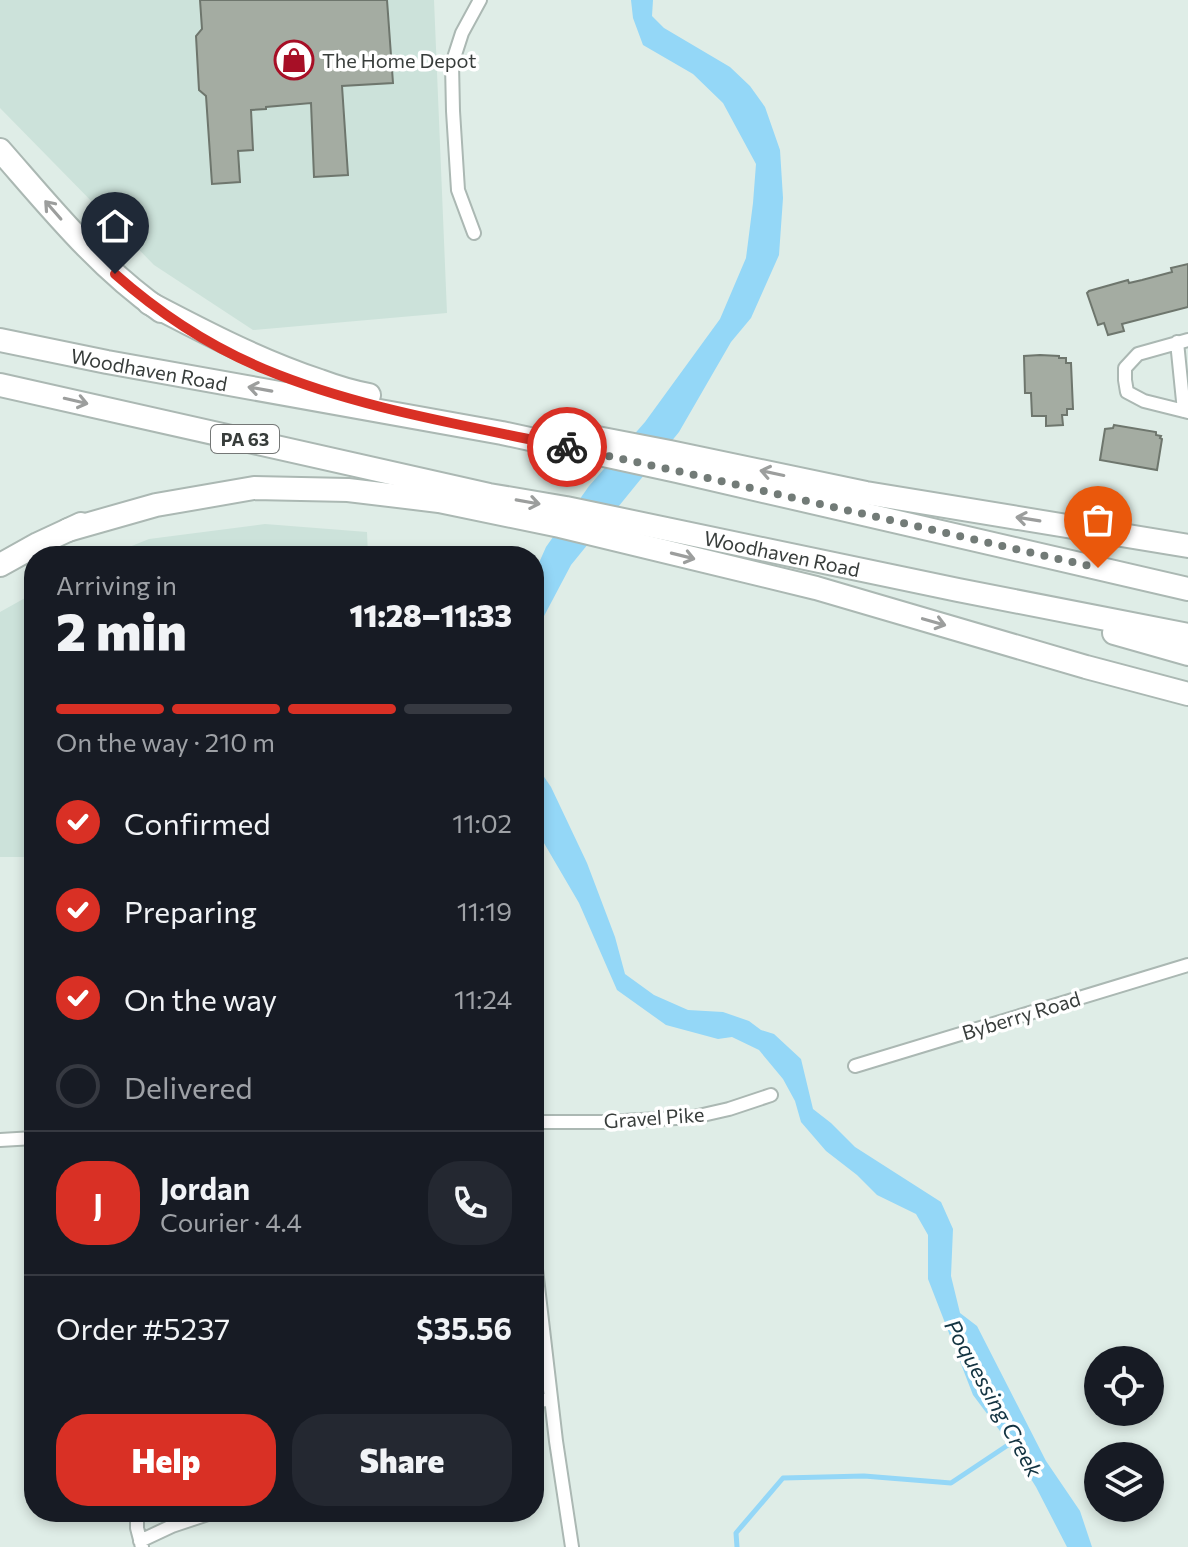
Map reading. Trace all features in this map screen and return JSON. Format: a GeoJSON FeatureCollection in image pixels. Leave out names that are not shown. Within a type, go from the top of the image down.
{"type":"FeatureCollection","features":[{"type":"Feature","properties":{"kind":"highway"},"geometry":{"type":"LineString","coordinates":[[0,150],[89,249],[149,303],[189,331],[230,354],[305,385],[366,403],[502,433]]}},
{"type":"Feature","properties":{"kind":"highway"},"geometry":{"type":"LineString","coordinates":[[149,303],[228,345],[287,370],[355,393],[611,448]]}},
{"type":"Feature","properties":{"kind":"highway","name":"Woodhaven Road"},"geometry":{"type":"LineString","coordinates":[[0,340],[502,433],[665,459],[1188,589]]}},
{"type":"Feature","properties":{"kind":"highway","name":"Woodhaven Road"},"geometry":{"type":"LineString","coordinates":[[0,385],[489,495],[563,517],[623,520],[1188,635]]}},
{"type":"Feature","properties":{"kind":"highway"},"geometry":{"type":"LineString","coordinates":[[665,459],[1188,546]]}},
{"type":"Feature","properties":{"kind":"highway"},"geometry":{"type":"LineString","coordinates":[[34,546],[110,510],[150,496],[191,486],[262,477],[326,477],[489,495]]}},
{"type":"Feature","properties":{"kind":"highway"},"geometry":{"type":"LineString","coordinates":[[68,530],[156,505],[254,488],[348,490],[563,517],[607,537],[816,588],[1188,694]]}},
{"type":"Feature","properties":{"kind":"highway"},"geometry":{"type":"LineString","coordinates":[[0,565],[24,552]]}},
{"type":"Feature","properties":{"kind":"highway"},"geometry":{"type":"LineString","coordinates":[[958,590],[1188,654]]}},
{"type":"Feature","properties":{"kind":"street"},"geometry":{"type":"LineString","coordinates":[[474,233],[458,190],[452,64],[462,33],[480,0]]}},
{"type":"Feature","properties":{"kind":"street"},"geometry":{"type":"LineString","coordinates":[[1183,341],[1186,411],[1144,401],[1127,392],[1125,368],[1138,354],[1183,341]]}},
{"type":"Feature","properties":{"kind":"street","name":"Byberry Road"},"geometry":{"type":"LineString","coordinates":[[855,1066],[1188,965]]}},
{"type":"Feature","properties":{"kind":"street","name":"Gravel Pike"},"geometry":{"type":"LineString","coordinates":[[544,1122],[694,1117],[771,1095]]}},
{"type":"Feature","properties":{"kind":"street"},"geometry":{"type":"LineString","coordinates":[[0,1140],[24,1139]]}},
{"type":"Feature","properties":{"kind":"street"},"geometry":{"type":"LineString","coordinates":[[544,1338],[572,1547]]}},
{"type":"Feature","properties":{"kind":"street"},"geometry":{"type":"LineString","coordinates":[[544,1400],[551,1399]]}},
{"type":"Feature","properties":{"kind":"street"},"geometry":{"type":"LineString","coordinates":[[138,1522],[141,1544],[184,1522]]}},
{"type":"Feature","properties":{"kind":"shaded area"},"geometry":{"type":"Polygon","coordinates":[[[0,0],[434,0],[447,313],[253,330],[154,265],[0,108],[0,0]]]}},
{"type":"Feature","properties":{"kind":"shaded area"},"geometry":{"type":"Polygon","coordinates":[[[265,524],[367,532],[368,546],[132,546],[149,539],[265,524]]]}},
{"type":"Feature","properties":{"kind":"shaded area"},"geometry":{"type":"Polygon","coordinates":[[[24,599],[24,857],[0,857],[0,612],[24,599]]]}},
{"type":"Feature","properties":{"kind":"water"},"geometry":{"type":"Polygon","coordinates":[[[631,0],[653,0],[652,16],[664,28],[730,67],[750,86],[765,107],[780,150],[783,198],[779,255],[751,318],[731,342],[679,432],[571,565],[544,616],[546,547],[589,486],[645,422],[720,319],[746,258],[756,164],[723,103],[693,74],[643,45],[633,18],[631,0]]]}},
{"type":"Feature","properties":{"kind":"water","name":"Poquessing Creek"},"geometry":{"type":"Polygon","coordinates":[[[544,777],[587,863],[615,937],[625,974],[654,995],[688,1010],[723,1012],[774,1034],[801,1059],[813,1109],[855,1147],[941,1202],[953,1229],[951,1276],[960,1313],[977,1326],[1046,1461],[1080,1511],[1092,1547],[1067,1547],[1036,1487],[973,1395],[928,1279],[928,1235],[916,1214],[877,1195],[826,1151],[801,1122],[795,1101],[783,1079],[759,1050],[732,1037],[718,1039],[666,1025],[617,990],[579,903],[544,843],[544,777]]]}},
{"type":"Feature","properties":{"kind":"building","name":"The Home Depot"},"geometry":{"type":"Polygon","coordinates":[[[200,0],[387,0],[393,83],[342,86],[348,175],[314,177],[311,103],[251,110],[253,150],[238,151],[240,182],[212,184],[206,96],[199,90],[196,36],[202,29],[200,0]]]}},
{"type":"Feature","properties":{"kind":"building"},"geometry":{"type":"Polygon","coordinates":[[[1188,264],[1188,307],[1122,324],[1124,331],[1108,335],[1104,323],[1098,325],[1087,293],[1089,291],[1172,272],[1171,268],[1188,264]]]}},
{"type":"Feature","properties":{"kind":"building"},"geometry":{"type":"Polygon","coordinates":[[[1024,356],[1059,356],[1066,358],[1066,363],[1071,363],[1073,409],[1067,409],[1067,415],[1062,415],[1063,425],[1046,426],[1046,416],[1032,416],[1031,393],[1025,393],[1024,356]]]}},
{"type":"Feature","properties":{"kind":"building"},"geometry":{"type":"Polygon","coordinates":[[[1114,425],[1156,432],[1161,436],[1157,470],[1100,460],[1105,429],[1114,425]]]}},
{"type":"Feature","properties":{"kind":"waterway","name":"Poquessing Creek"},"geometry":{"type":"LineString","coordinates":[[737,1547],[736,1533],[783,1478],[864,1476],[951,1483],[1014,1441]]}},
{"type":"Feature","properties":{"kind":"way so far"},"geometry":{"type":"LineString","coordinates":[[567,447],[1098,568]]}},
{"type":"Feature","properties":{"kind":"place","name":"The Home Depot"},"geometry":{"type":"Point","coordinates":[294,60]}},
{"type":"Feature","properties":{"kind":"route"},"geometry":{"type":"LineString","coordinates":[[115,274],[189,331],[263,369],[366,403],[567,447]]}}]}
